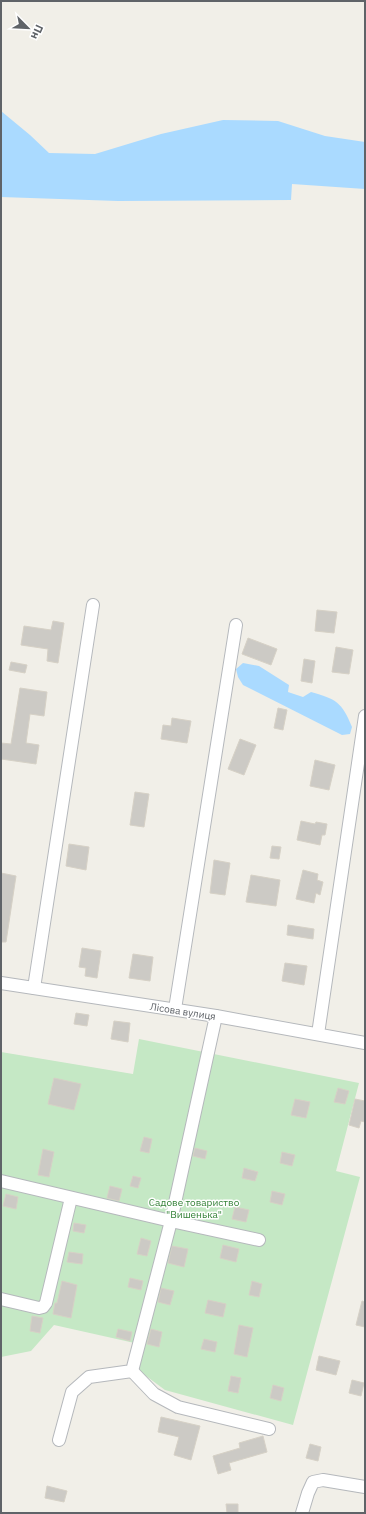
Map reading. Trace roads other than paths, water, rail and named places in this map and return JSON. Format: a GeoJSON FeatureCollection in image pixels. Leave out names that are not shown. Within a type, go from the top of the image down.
{"type":"FeatureCollection","features":[{"type":"Feature","properties":{"kind":"street"},"geometry":{"type":"LineString","coordinates":[[34,988],[93,605]]}},
{"type":"Feature","properties":{"kind":"street"},"geometry":{"type":"LineString","coordinates":[[175,1009],[236,625]]}},
{"type":"Feature","properties":{"kind":"street"},"geometry":{"type":"LineString","coordinates":[[318,1034],[365,716]]}},
{"type":"Feature","properties":{"kind":"street","name":"Лісова вулиця"},"geometry":{"type":"LineString","coordinates":[[1,983],[175,1009],[365,1043]]}},
{"type":"Feature","properties":{"kind":"street"},"geometry":{"type":"LineString","coordinates":[[132,1371],[170,1221],[216,1016]]}},
{"type":"Feature","properties":{"kind":"street"},"geometry":{"type":"LineString","coordinates":[[1,1181],[170,1221],[259,1240]]}},
{"type":"Feature","properties":{"kind":"street"},"geometry":{"type":"LineString","coordinates":[[1,1299],[39,1308],[43,1307],[46,1302],[72,1198]]}},
{"type":"Feature","properties":{"kind":"street"},"geometry":{"type":"LineString","coordinates":[[132,1371],[154,1394],[178,1407],[269,1429]]}},
{"type":"Feature","properties":{"kind":"street"},"geometry":{"type":"LineString","coordinates":[[59,1440],[72,1392],[89,1377],[132,1371]]}},
{"type":"Feature","properties":{"kind":"street"},"geometry":{"type":"LineString","coordinates":[[302,1513],[313,1482],[323,1480],[365,1487]]}},
{"type":"Feature","properties":{"kind":"water"},"geometry":{"type":"Polygon","coordinates":[[[1,111],[49,153],[95,154],[161,134],[223,120],[278,121],[325,136],[365,142],[365,189],[292,184],[291,200],[118,201],[1,197],[1,111]]]}},
{"type":"Feature","properties":{"kind":"water"},"geometry":{"type":"Polygon","coordinates":[[[243,663],[259,666],[289,685],[288,692],[303,697],[311,692],[327,697],[337,703],[345,712],[352,727],[350,734],[342,735],[243,685],[238,677],[236,669],[243,663]]]}},
{"type":"Feature","properties":{"kind":"park label","name":"Садове товариство \"Вишенька\""},"geometry":{"type":"Point","coordinates":[194,1208]}}]}
